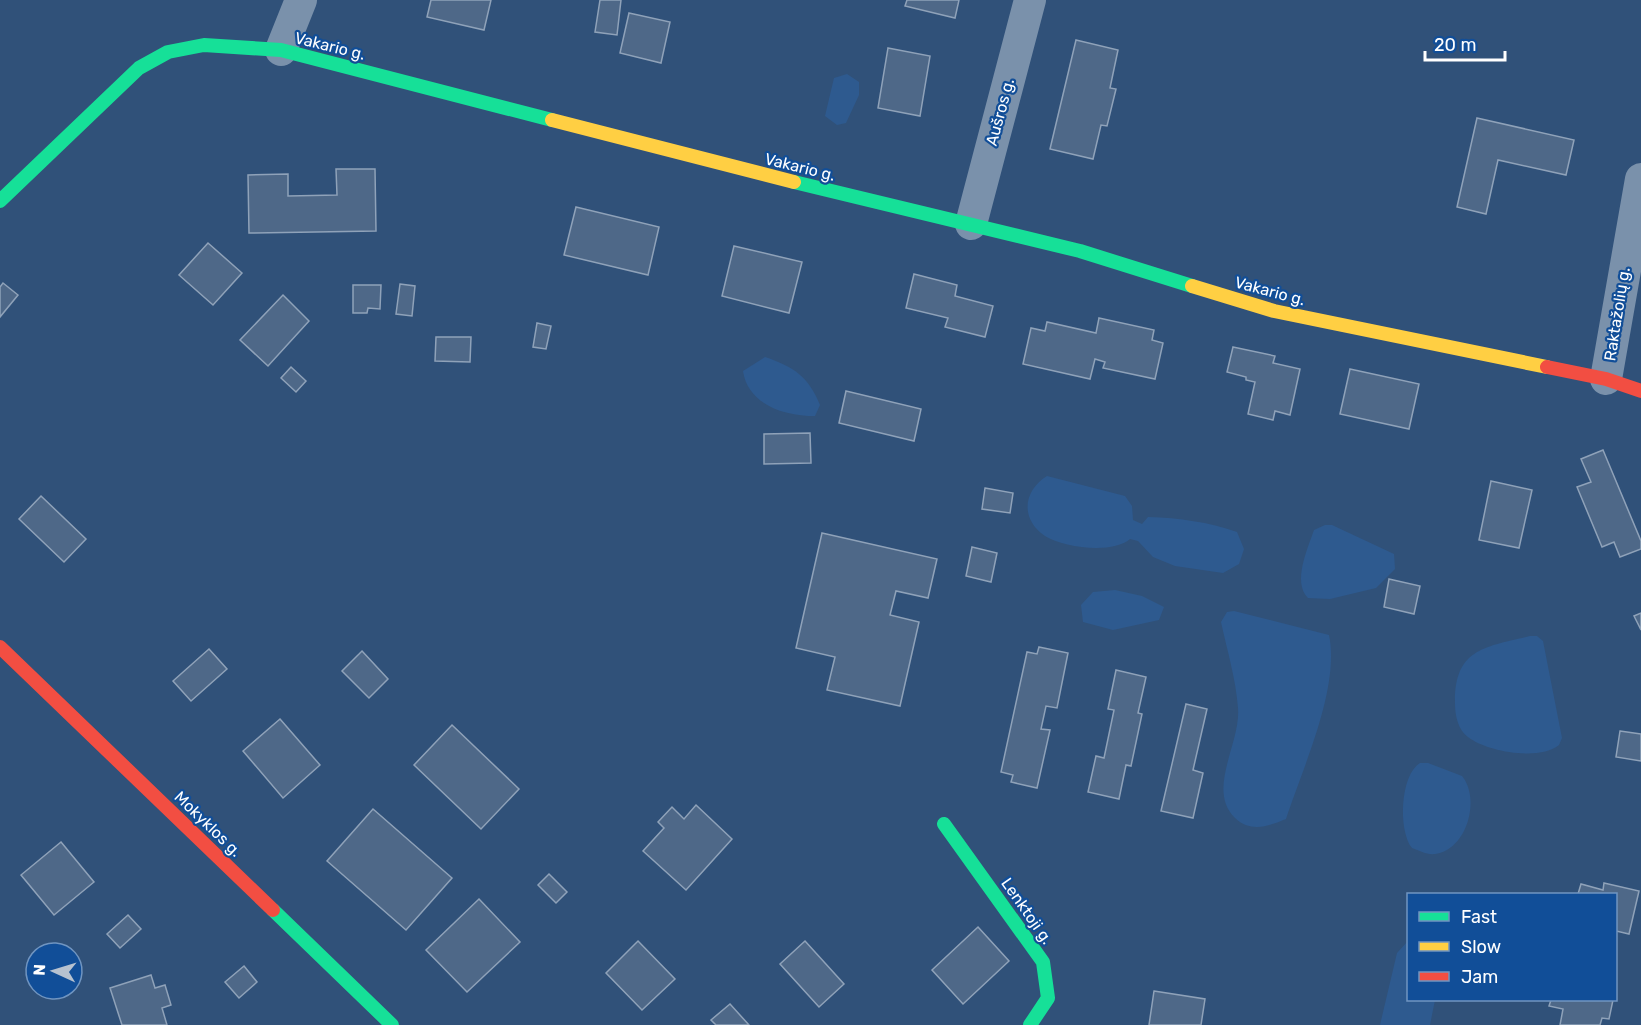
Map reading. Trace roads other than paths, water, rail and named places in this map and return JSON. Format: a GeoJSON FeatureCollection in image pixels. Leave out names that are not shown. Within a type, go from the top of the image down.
{"type":"FeatureCollection","features":[{"type":"Feature","properties":{"kind":"street"},"geometry":{"type":"LineString","coordinates":[[281,50],[300,0]]}},
{"type":"Feature","properties":{"kind":"street","name":"Aušros g."},"geometry":{"type":"LineString","coordinates":[[971,224],[1030,0]]}},
{"type":"Feature","properties":{"kind":"street","name":"Vakario g."},"geometry":{"type":"LineString","coordinates":[[0,201],[140,68],[168,52],[204,45],[281,50],[765,175],[1080,251],[1274,311],[1606,379],[1641,391]]}},
{"type":"Feature","properties":{"kind":"street","name":"Raktažolių g."},"geometry":{"type":"LineString","coordinates":[[1606,379],[1641,179]]}},
{"type":"Feature","properties":{"kind":"street","name":"Mokyklos g."},"geometry":{"type":"LineString","coordinates":[[0,647],[392,1025]]}},
{"type":"Feature","properties":{"kind":"street","name":"Lenktoji g."},"geometry":{"type":"LineString","coordinates":[[944,824],[1043,962],[1048,998],[1030,1025]]}},
{"type":"Feature","properties":{"kind":"water"},"geometry":{"type":"Polygon","coordinates":[[[847,74],[859,82],[859,95],[846,123],[837,125],[825,116],[834,78],[847,74]]]}},
{"type":"Feature","properties":{"kind":"water"},"geometry":{"type":"Polygon","coordinates":[[[765,357],[792,369],[805,380],[820,405],[815,416],[780,411],[760,400],[752,392],[746,383],[743,371],[765,357]]]}},
{"type":"Feature","properties":{"kind":"water"},"geometry":{"type":"Polygon","coordinates":[[[1047,476],[1125,496],[1132,506],[1133,520],[1142,524],[1148,517],[1171,518],[1205,523],[1237,532],[1244,549],[1239,564],[1223,573],[1175,566],[1153,557],[1138,541],[1130,539],[1122,544],[1101,548],[1064,544],[1053,540],[1037,529],[1028,514],[1029,497],[1033,489],[1047,476]]]}},
{"type":"Feature","properties":{"kind":"water"},"geometry":{"type":"Polygon","coordinates":[[[1325,525],[1332,525],[1394,554],[1395,569],[1376,588],[1330,599],[1308,598],[1301,583],[1305,555],[1314,530],[1325,525]]]}},
{"type":"Feature","properties":{"kind":"water"},"geometry":{"type":"Polygon","coordinates":[[[1115,590],[1142,596],[1164,607],[1159,620],[1113,630],[1083,622],[1081,605],[1093,592],[1115,590]]]}},
{"type":"Feature","properties":{"kind":"water"},"geometry":{"type":"Polygon","coordinates":[[[1234,611],[1329,635],[1331,656],[1325,703],[1286,819],[1260,827],[1241,823],[1235,818],[1227,807],[1224,794],[1224,780],[1238,722],[1238,708],[1221,622],[1227,612],[1234,611]]]}},
{"type":"Feature","properties":{"kind":"water"},"geometry":{"type":"Polygon","coordinates":[[[1537,636],[1543,641],[1562,738],[1559,745],[1539,753],[1514,753],[1488,747],[1468,737],[1459,726],[1455,704],[1460,672],[1466,661],[1486,648],[1537,636]]]}},
{"type":"Feature","properties":{"kind":"water"},"geometry":{"type":"Polygon","coordinates":[[[1420,763],[1428,763],[1462,776],[1468,786],[1470,797],[1468,822],[1463,834],[1446,850],[1435,854],[1412,848],[1403,817],[1408,779],[1413,769],[1420,763]]]}},
{"type":"Feature","properties":{"kind":"water"},"geometry":{"type":"Polygon","coordinates":[[[1407,942],[1407,1001],[1435,1001],[1430,1025],[1380,1025],[1397,953],[1407,942]]]}}]}
